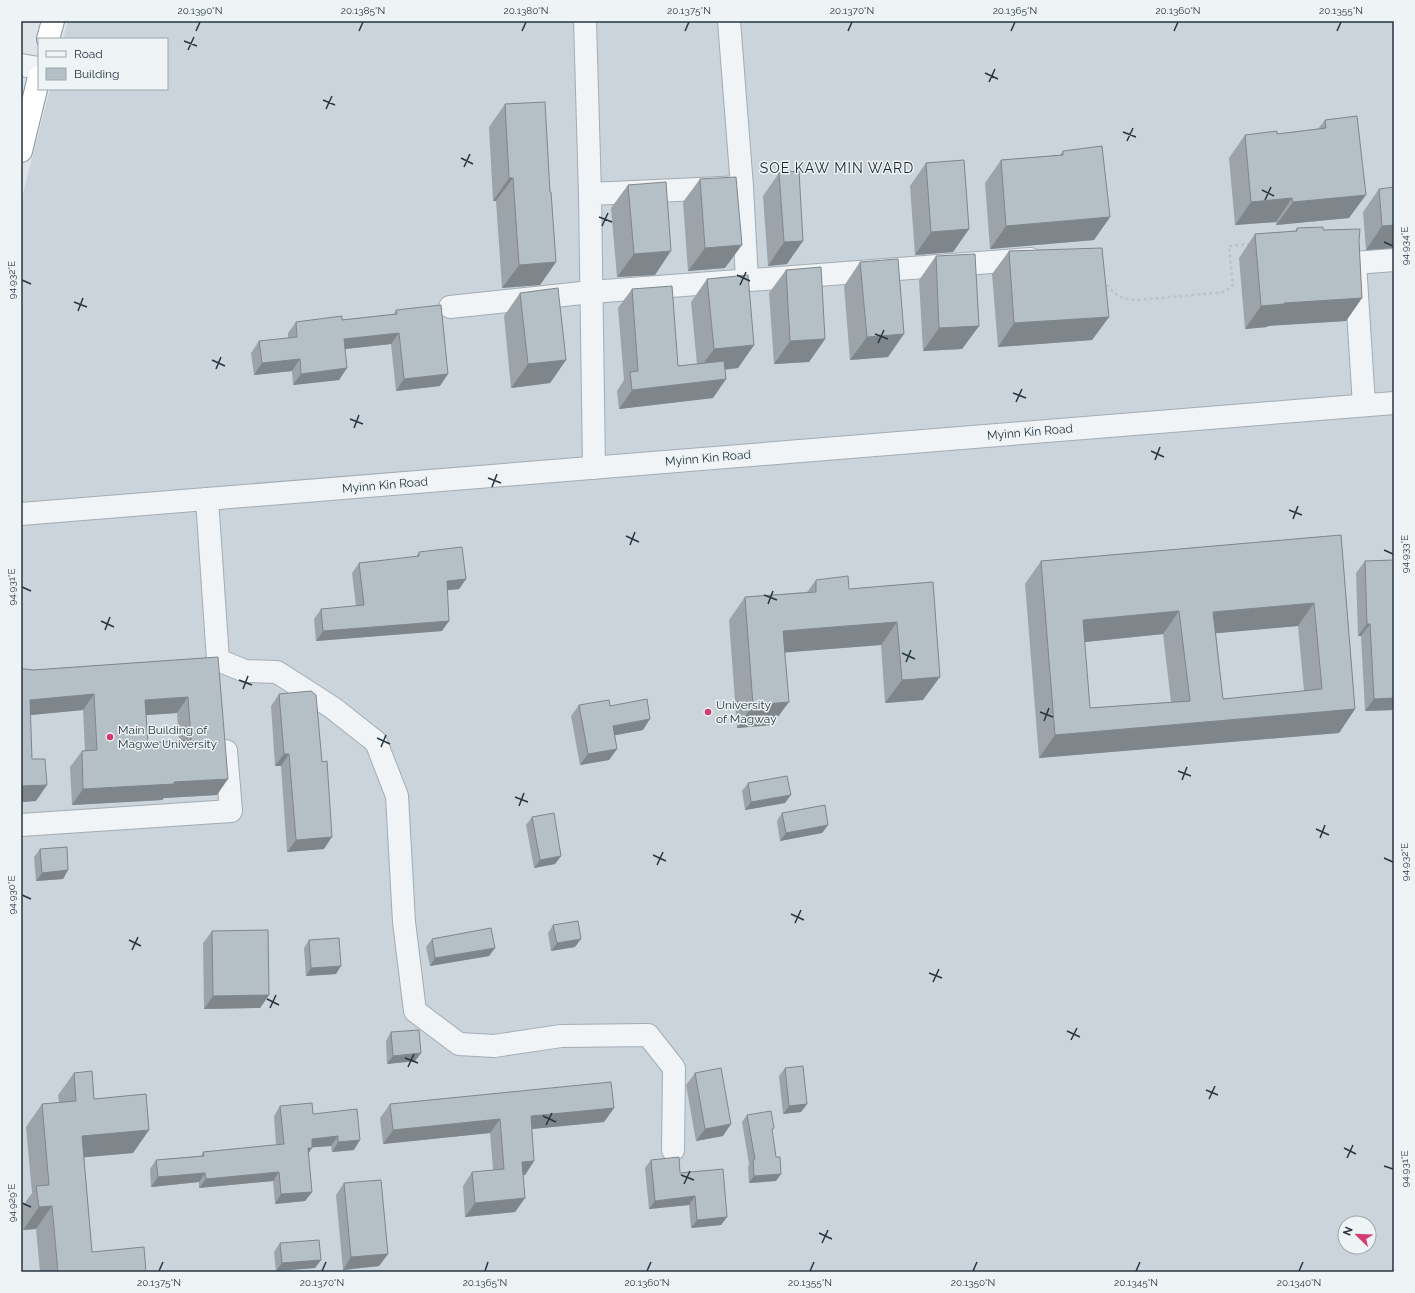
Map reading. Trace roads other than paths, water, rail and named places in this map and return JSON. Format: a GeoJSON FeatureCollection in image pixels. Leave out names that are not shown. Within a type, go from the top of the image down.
{"type":"FeatureCollection","features":[{"type":"Feature","properties":{"kind":"highway"},"geometry":{"type":"LineString","coordinates":[[48,38],[53,21]]}},
{"type":"Feature","properties":{"kind":"highway"},"geometry":{"type":"LineString","coordinates":[[21,151],[38,81]]}},
{"type":"Feature","properties":{"kind":"street"},"geometry":{"type":"LineString","coordinates":[[586,21],[594,468]]}},
{"type":"Feature","properties":{"kind":"street"},"geometry":{"type":"LineString","coordinates":[[729,21],[742,187],[747,280]]}},
{"type":"Feature","properties":{"kind":"street"},"geometry":{"type":"LineString","coordinates":[[21,65],[38,68]]}},
{"type":"Feature","properties":{"kind":"street"},"geometry":{"type":"LineString","coordinates":[[590,194],[742,187]]}},
{"type":"Feature","properties":{"kind":"street"},"geometry":{"type":"LineString","coordinates":[[450,307],[591,292],[1053,257]]}},
{"type":"Feature","properties":{"kind":"street"},"geometry":{"type":"LineString","coordinates":[[1364,405],[1355,263],[1394,260]]}},
{"type":"Feature","properties":{"kind":"street","name":"Myinn Kin Road"},"geometry":{"type":"LineString","coordinates":[[21,514],[1394,403]]}},
{"type":"Feature","properties":{"kind":"street"},"geometry":{"type":"LineString","coordinates":[[206,499],[210,660],[220,683]]}},
{"type":"Feature","properties":{"kind":"street"},"geometry":{"type":"LineString","coordinates":[[210,660],[245,671],[277,672],[333,708],[376,742],[397,796],[404,922],[415,1011],[459,1044],[494,1046],[561,1036],[648,1035],[674,1068],[673,1150]]}},
{"type":"Feature","properties":{"kind":"street"},"geometry":{"type":"LineString","coordinates":[[21,825],[231,811],[224,728]]}},
{"type":"Feature","properties":{"kind":"place","name":"University of Magway"},"geometry":{"type":"Point","coordinates":[708,712]}},
{"type":"Feature","properties":{"kind":"place","name":"Main Building of Magwe University"},"geometry":{"type":"Point","coordinates":[110,737]}},
{"type":"Feature","properties":{"kind":"district","name":"SOE KAW MIN WARD"},"geometry":{"type":"Point","coordinates":[837,168]}}]}
